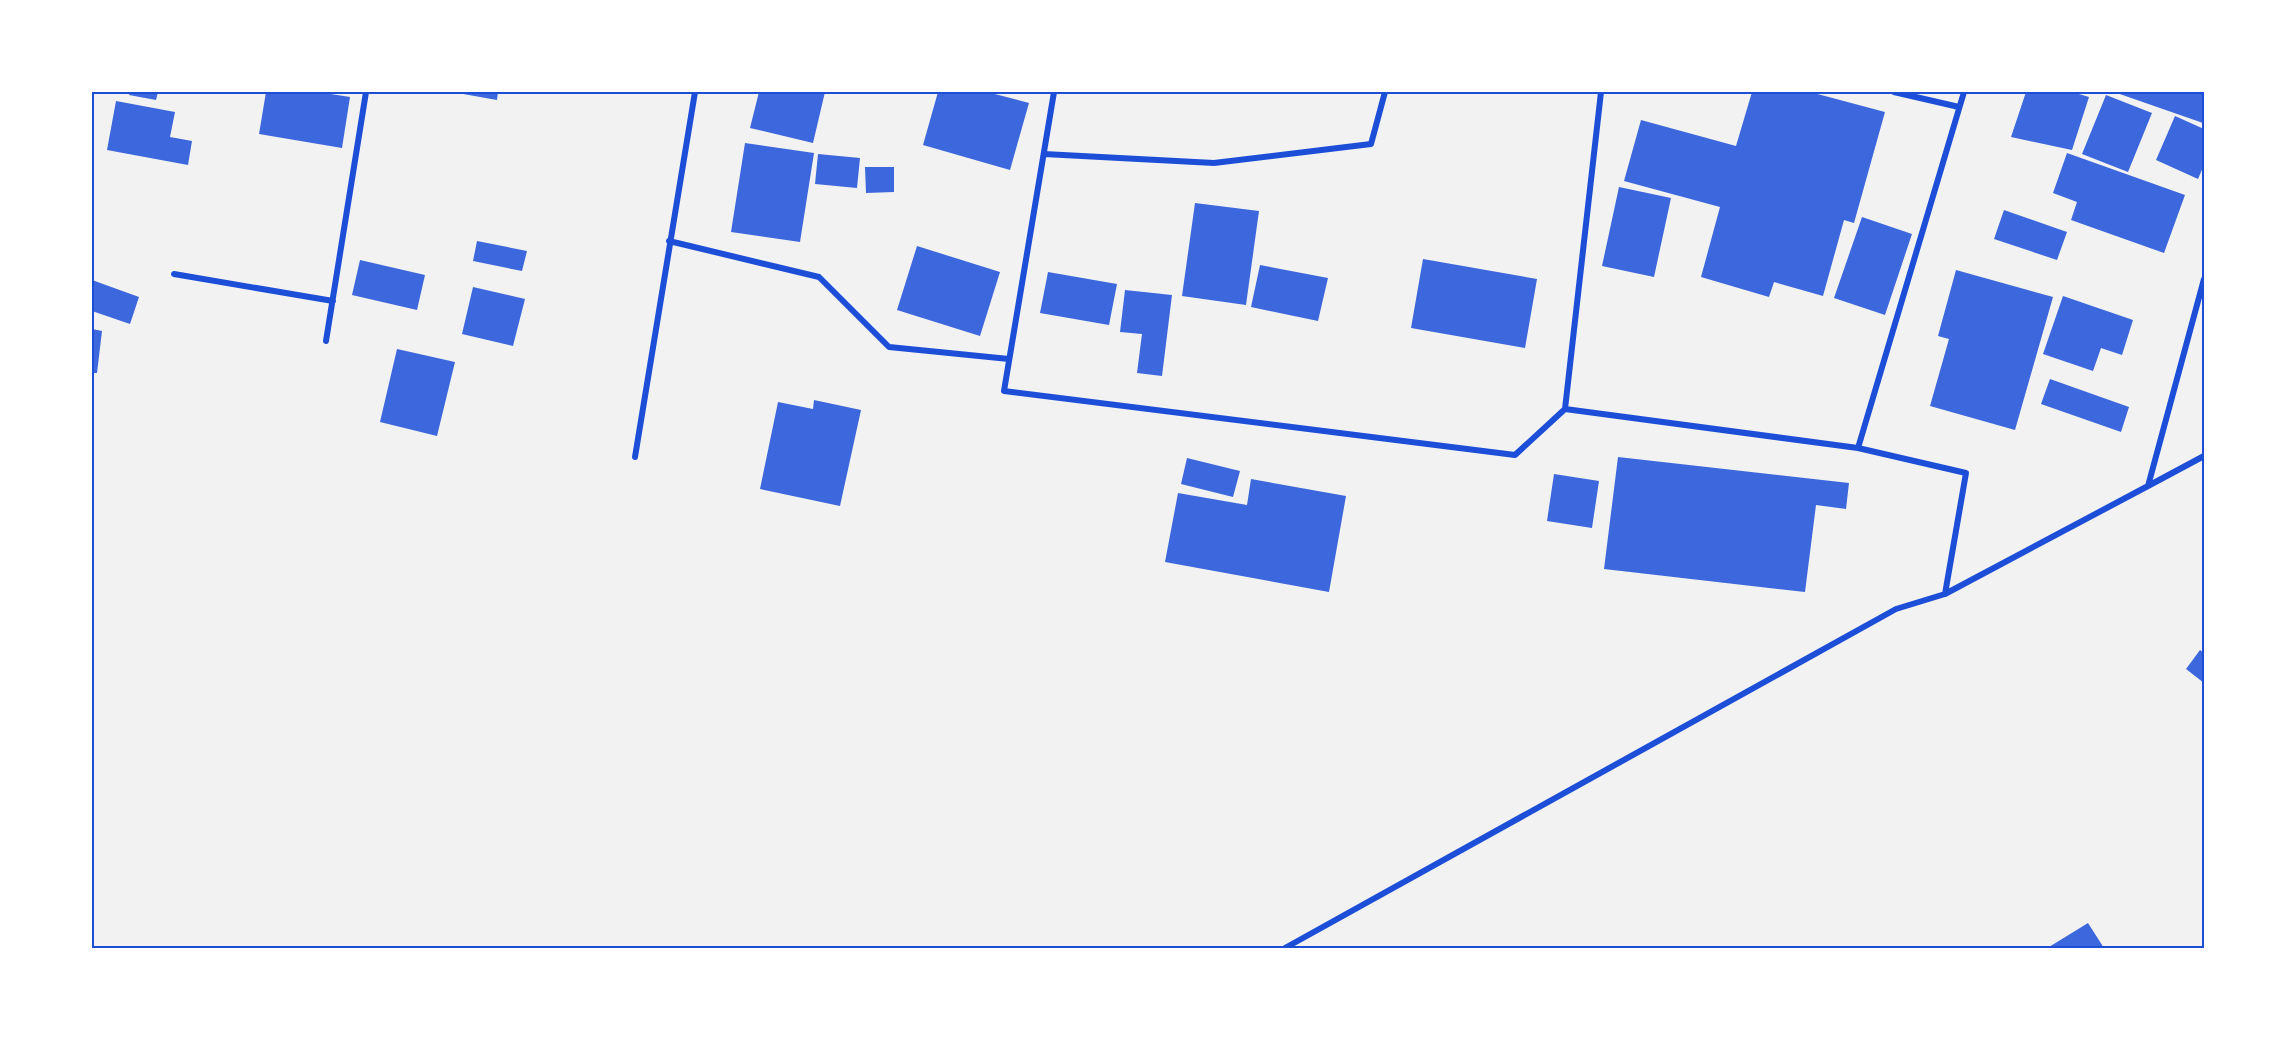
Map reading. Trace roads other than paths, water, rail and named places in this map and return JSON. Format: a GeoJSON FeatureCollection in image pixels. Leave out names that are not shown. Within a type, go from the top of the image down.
{"type":"FeatureCollection","features":[{"type":"Feature","properties":{"kind":"street"},"geometry":{"type":"LineString","coordinates":[[326,341],[366,92]]}},
{"type":"Feature","properties":{"kind":"street"},"geometry":{"type":"LineString","coordinates":[[635,457],[695,92]]}},
{"type":"Feature","properties":{"kind":"street"},"geometry":{"type":"LineString","coordinates":[[1054,92],[1004,391],[1515,455],[1565,410],[1601,92]]}},
{"type":"Feature","properties":{"kind":"street"},"geometry":{"type":"LineString","coordinates":[[1044,154],[1214,164],[1371,144],[1385,92]]}},
{"type":"Feature","properties":{"kind":"street"},"geometry":{"type":"LineString","coordinates":[[1894,92],[1959,107]]}},
{"type":"Feature","properties":{"kind":"street"},"geometry":{"type":"LineString","coordinates":[[1858,448],[1964,92]]}},
{"type":"Feature","properties":{"kind":"street"},"geometry":{"type":"LineString","coordinates":[[669,241],[819,277],[889,347],[1009,359]]}},
{"type":"Feature","properties":{"kind":"street"},"geometry":{"type":"LineString","coordinates":[[174,274],[333,301]]}},
{"type":"Feature","properties":{"kind":"street"},"geometry":{"type":"LineString","coordinates":[[2148,486],[2205,279]]}},
{"type":"Feature","properties":{"kind":"street"},"geometry":{"type":"LineString","coordinates":[[1565,410],[1858,448],[1966,473],[1945,594]]}},
{"type":"Feature","properties":{"kind":"street"},"geometry":{"type":"LineString","coordinates":[[1285,948],[1896,609],[1945,594],[2205,456]]}}]}
